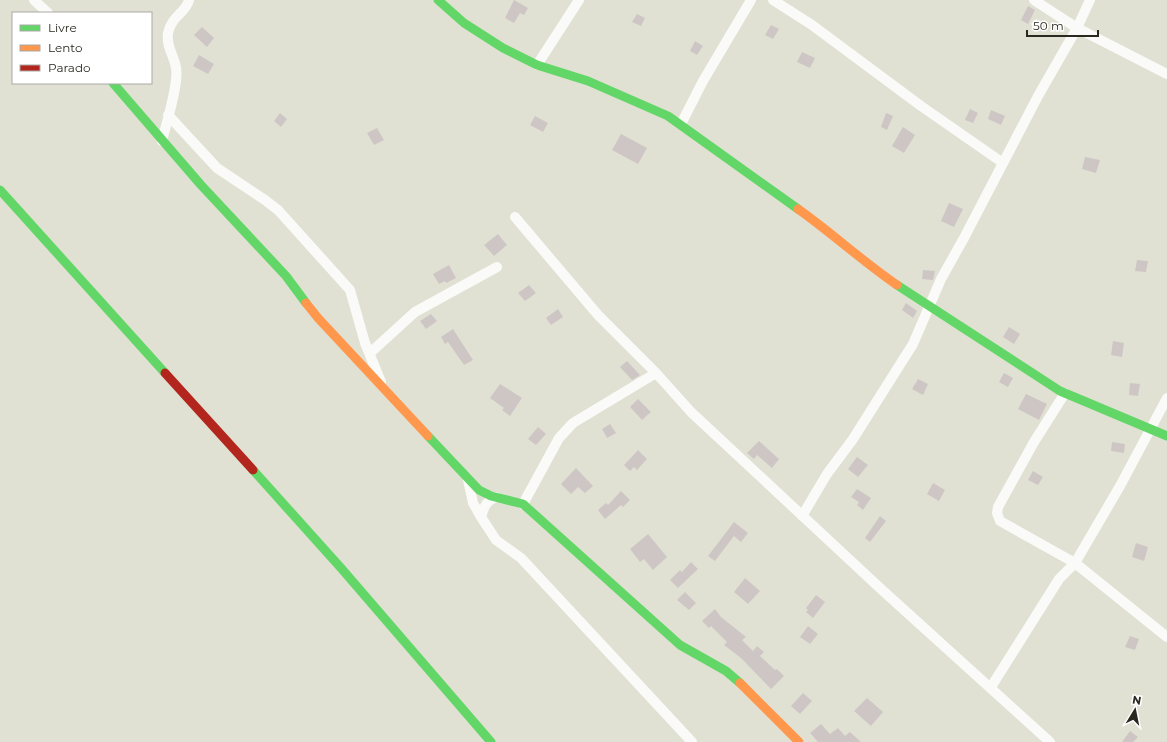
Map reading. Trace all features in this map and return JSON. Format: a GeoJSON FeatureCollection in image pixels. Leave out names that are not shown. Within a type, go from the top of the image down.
{"type":"FeatureCollection","features":[{"type":"Feature","properties":{"kind":"street"},"geometry":{"type":"LineString","coordinates":[[34,0],[47,12]]}},
{"type":"Feature","properties":{"kind":"street"},"geometry":{"type":"LineString","coordinates":[[162,141],[176,69],[167,43],[168,31],[175,17],[184,10],[189,0]]}},
{"type":"Feature","properties":{"kind":"street"},"geometry":{"type":"LineString","coordinates":[[438,0],[464,23],[503,48],[537,65],[588,81],[633,99],[681,124],[830,232],[866,264],[930,307],[1065,392],[1167,436]]}},
{"type":"Feature","properties":{"kind":"street"},"geometry":{"type":"LineString","coordinates":[[537,65],[579,0]]}},
{"type":"Feature","properties":{"kind":"street"},"geometry":{"type":"LineString","coordinates":[[681,124],[703,81],[751,0]]}},
{"type":"Feature","properties":{"kind":"street"},"geometry":{"type":"LineString","coordinates":[[773,0],[812,25],[921,106],[1003,163]]}},
{"type":"Feature","properties":{"kind":"street"},"geometry":{"type":"LineString","coordinates":[[1034,0],[1077,28],[1167,74]]}},
{"type":"Feature","properties":{"kind":"street"},"geometry":{"type":"LineString","coordinates":[[802,516],[827,474],[853,438],[913,344],[941,279],[1038,96],[1077,28],[1090,0]]}},
{"type":"Feature","properties":{"kind":"street"},"geometry":{"type":"LineString","coordinates":[[114,84],[162,141],[286,276],[318,318],[384,387],[467,478],[481,491],[496,497],[511,499],[523,504],[638,610],[680,645],[726,671],[750,691],[799,742]]}},
{"type":"Feature","properties":{"kind":"street"},"geometry":{"type":"LineString","coordinates":[[168,115],[217,168],[278,210],[350,290],[370,353],[384,387]]}},
{"type":"Feature","properties":{"kind":"street"},"geometry":{"type":"LineString","coordinates":[[0,190],[341,568],[491,742]]}},
{"type":"Feature","properties":{"kind":"street"},"geometry":{"type":"LineString","coordinates":[[515,217],[598,315],[656,373],[691,412],[881,589],[1050,742]]}},
{"type":"Feature","properties":{"kind":"street"},"geometry":{"type":"LineString","coordinates":[[370,353],[415,312],[498,267]]}},
{"type":"Feature","properties":{"kind":"street"},"geometry":{"type":"LineString","coordinates":[[523,504],[559,438],[573,423],[656,373]]}},
{"type":"Feature","properties":{"kind":"street"},"geometry":{"type":"LineString","coordinates":[[1065,392],[1034,442],[998,507],[997,513],[1000,521],[1074,563],[1167,636]]}},
{"type":"Feature","properties":{"kind":"street"},"geometry":{"type":"LineString","coordinates":[[991,687],[1036,618],[1059,579],[1074,563],[1151,430],[1167,398]]}},
{"type":"Feature","properties":{"kind":"street"},"geometry":{"type":"LineString","coordinates":[[467,478],[472,503],[496,540],[521,558],[692,742]]}},
{"type":"Feature","properties":{"kind":"street"},"geometry":{"type":"LineString","coordinates":[[480,517],[484,507],[490,500],[496,497]]}},
{"type":"Feature","properties":{"kind":"building"},"geometry":{"type":"Polygon","coordinates":[[[514,0],[528,8],[524,15],[520,13],[514,23],[505,18],[514,0]]]}},
{"type":"Feature","properties":{"kind":"building"},"geometry":{"type":"Polygon","coordinates":[[[1028,6],[1035,10],[1028,24],[1021,20],[1028,6]]]}},
{"type":"Feature","properties":{"kind":"building"},"geometry":{"type":"Polygon","coordinates":[[[637,14],[645,18],[641,26],[632,22],[637,14]]]}},
{"type":"Feature","properties":{"kind":"building"},"geometry":{"type":"Polygon","coordinates":[[[771,25],[779,29],[773,39],[765,35],[771,25]]]}},
{"type":"Feature","properties":{"kind":"building"},"geometry":{"type":"Polygon","coordinates":[[[202,27],[214,38],[207,47],[194,35],[202,27]]]}},
{"type":"Feature","properties":{"kind":"building"},"geometry":{"type":"Polygon","coordinates":[[[695,41],[703,46],[697,55],[690,51],[695,41]]]}},
{"type":"Feature","properties":{"kind":"building"},"geometry":{"type":"Polygon","coordinates":[[[802,52],[815,58],[810,68],[797,62],[802,52]]]}},
{"type":"Feature","properties":{"kind":"building"},"geometry":{"type":"Polygon","coordinates":[[[199,55],[214,64],[208,74],[193,66],[199,55]]]}},
{"type":"Feature","properties":{"kind":"building"},"geometry":{"type":"Polygon","coordinates":[[[970,109],[978,113],[973,123],[965,120],[970,109]]]}},
{"type":"Feature","properties":{"kind":"building"},"geometry":{"type":"Polygon","coordinates":[[[991,110],[1005,116],[1001,125],[988,119],[991,110]]]}},
{"type":"Feature","properties":{"kind":"building"},"geometry":{"type":"Polygon","coordinates":[[[280,113],[287,119],[281,127],[274,121],[280,113]]]}},
{"type":"Feature","properties":{"kind":"building"},"geometry":{"type":"Polygon","coordinates":[[[886,113],[893,116],[887,130],[881,127],[886,113]]]}},
{"type":"Feature","properties":{"kind":"building"},"geometry":{"type":"Polygon","coordinates":[[[535,116],[548,123],[543,132],[530,125],[535,116]]]}},
{"type":"Feature","properties":{"kind":"building"},"geometry":{"type":"Polygon","coordinates":[[[903,127],[915,135],[904,153],[892,146],[903,127]]]}},
{"type":"Feature","properties":{"kind":"building"},"geometry":{"type":"Polygon","coordinates":[[[377,128],[384,140],[374,145],[367,133],[377,128]]]}},
{"type":"Feature","properties":{"kind":"building"},"geometry":{"type":"Polygon","coordinates":[[[621,134],[647,148],[638,164],[612,150],[621,134]]]}},
{"type":"Feature","properties":{"kind":"building"},"geometry":{"type":"Polygon","coordinates":[[[1085,157],[1100,160],[1096,173],[1082,169],[1085,157]]]}},
{"type":"Feature","properties":{"kind":"building"},"geometry":{"type":"Polygon","coordinates":[[[949,203],[963,209],[954,227],[941,221],[949,203]]]}},
{"type":"Feature","properties":{"kind":"building"},"geometry":{"type":"Polygon","coordinates":[[[498,234],[507,245],[494,256],[484,245],[498,234]]]}},
{"type":"Feature","properties":{"kind":"building"},"geometry":{"type":"Polygon","coordinates":[[[1137,260],[1148,261],[1146,272],[1135,271],[1137,260]]]}},
{"type":"Feature","properties":{"kind":"building"},"geometry":{"type":"Polygon","coordinates":[[[449,265],[456,278],[446,283],[445,281],[439,284],[433,274],[449,265]]]}},
{"type":"Feature","properties":{"kind":"building"},"geometry":{"type":"Polygon","coordinates":[[[923,270],[935,271],[933,280],[922,279],[923,270]]]}},
{"type":"Feature","properties":{"kind":"building"},"geometry":{"type":"Polygon","coordinates":[[[529,285],[536,293],[525,301],[518,293],[529,285]]]}},
{"type":"Feature","properties":{"kind":"building"},"geometry":{"type":"Polygon","coordinates":[[[906,303],[917,311],[913,318],[902,310],[906,303]]]}},
{"type":"Feature","properties":{"kind":"building"},"geometry":{"type":"Polygon","coordinates":[[[558,309],[563,317],[551,325],[546,318],[558,309]]]}},
{"type":"Feature","properties":{"kind":"building"},"geometry":{"type":"Polygon","coordinates":[[[431,314],[437,321],[426,329],[420,321],[431,314]]]}},
{"type":"Feature","properties":{"kind":"building"},"geometry":{"type":"Polygon","coordinates":[[[1009,327],[1020,334],[1014,344],[1003,337],[1009,327]]]}},
{"type":"Feature","properties":{"kind":"building"},"geometry":{"type":"Polygon","coordinates":[[[453,329],[473,360],[464,365],[448,342],[445,344],[441,337],[453,329]]]}},
{"type":"Feature","properties":{"kind":"building"},"geometry":{"type":"Polygon","coordinates":[[[1113,341],[1124,343],[1122,357],[1111,355],[1113,341]]]}},
{"type":"Feature","properties":{"kind":"building"},"geometry":{"type":"Polygon","coordinates":[[[627,361],[640,375],[632,380],[620,367],[627,361]]]}},
{"type":"Feature","properties":{"kind":"building"},"geometry":{"type":"Polygon","coordinates":[[[1004,373],[1013,378],[1008,387],[999,382],[1004,373]]]}},
{"type":"Feature","properties":{"kind":"building"},"geometry":{"type":"Polygon","coordinates":[[[918,379],[928,384],[923,395],[912,389],[918,379]]]}},
{"type":"Feature","properties":{"kind":"building"},"geometry":{"type":"Polygon","coordinates":[[[1130,383],[1140,384],[1138,396],[1129,395],[1130,383]]]}},
{"type":"Feature","properties":{"kind":"building"},"geometry":{"type":"Polygon","coordinates":[[[500,384],[522,398],[510,416],[502,410],[504,408],[490,398],[500,384]]]}},
{"type":"Feature","properties":{"kind":"building"},"geometry":{"type":"Polygon","coordinates":[[[1026,394],[1047,404],[1039,420],[1018,409],[1026,394]]]}},
{"type":"Feature","properties":{"kind":"building"},"geometry":{"type":"Polygon","coordinates":[[[638,399],[651,412],[642,420],[630,407],[638,399]]]}},
{"type":"Feature","properties":{"kind":"building"},"geometry":{"type":"Polygon","coordinates":[[[610,424],[616,433],[607,438],[602,429],[610,424]]]}},
{"type":"Feature","properties":{"kind":"building"},"geometry":{"type":"Polygon","coordinates":[[[538,427],[546,434],[536,445],[528,439],[538,427]]]}},
{"type":"Feature","properties":{"kind":"building"},"geometry":{"type":"Polygon","coordinates":[[[759,441],[779,459],[772,468],[757,455],[754,459],[747,453],[759,441]]]}},
{"type":"Feature","properties":{"kind":"building"},"geometry":{"type":"Polygon","coordinates":[[[1112,442],[1125,444],[1124,453],[1111,451],[1112,442]]]}},
{"type":"Feature","properties":{"kind":"building"},"geometry":{"type":"Polygon","coordinates":[[[638,450],[647,459],[637,470],[634,467],[630,471],[624,465],[638,450]]]}},
{"type":"Feature","properties":{"kind":"building"},"geometry":{"type":"Polygon","coordinates":[[[857,457],[868,465],[858,477],[848,469],[857,457]]]}},
{"type":"Feature","properties":{"kind":"building"},"geometry":{"type":"Polygon","coordinates":[[[576,468],[593,486],[585,493],[578,487],[571,494],[561,484],[576,468]]]}},
{"type":"Feature","properties":{"kind":"building"},"geometry":{"type":"Polygon","coordinates":[[[1033,471],[1043,477],[1038,485],[1028,480],[1033,471]]]}},
{"type":"Feature","properties":{"kind":"building"},"geometry":{"type":"Polygon","coordinates":[[[933,483],[945,490],[939,501],[927,494],[933,483]]]}},
{"type":"Feature","properties":{"kind":"building"},"geometry":{"type":"Polygon","coordinates":[[[857,489],[871,498],[863,510],[857,505],[859,502],[851,497],[857,489]]]}},
{"type":"Feature","properties":{"kind":"building"},"geometry":{"type":"Polygon","coordinates":[[[621,491],[630,500],[623,507],[621,505],[605,519],[598,510],[606,503],[608,505],[621,491]]]}},
{"type":"Feature","properties":{"kind":"building"},"geometry":{"type":"Polygon","coordinates":[[[880,516],[886,521],[870,542],[865,538],[880,516]]]}},
{"type":"Feature","properties":{"kind":"building"},"geometry":{"type":"Polygon","coordinates":[[[734,522],[748,533],[741,542],[734,536],[715,561],[708,556],[734,522]]]}},
{"type":"Feature","properties":{"kind":"building"},"geometry":{"type":"Polygon","coordinates":[[[648,534],[667,557],[653,570],[644,559],[640,562],[630,549],[648,534]]]}},
{"type":"Feature","properties":{"kind":"building"},"geometry":{"type":"Polygon","coordinates":[[[1136,543],[1148,547],[1144,561],[1132,557],[1136,543]]]}},
{"type":"Feature","properties":{"kind":"building"},"geometry":{"type":"Polygon","coordinates":[[[691,562],[698,569],[678,588],[670,580],[680,570],[682,572],[691,562]]]}},
{"type":"Feature","properties":{"kind":"building"},"geometry":{"type":"Polygon","coordinates":[[[745,578],[760,591],[748,604],[734,592],[745,578]]]}},
{"type":"Feature","properties":{"kind":"building"},"geometry":{"type":"Polygon","coordinates":[[[685,592],[696,603],[689,610],[677,600],[685,592]]]}},
{"type":"Feature","properties":{"kind":"building"},"geometry":{"type":"Polygon","coordinates":[[[816,595],[825,602],[813,618],[806,612],[808,610],[806,608],[816,595]]]}},
{"type":"Feature","properties":{"kind":"building"},"geometry":{"type":"Polygon","coordinates":[[[715,609],[721,617],[746,637],[742,640],[753,651],[757,646],[764,652],[760,656],[784,676],[771,689],[741,658],[724,645],[727,642],[711,626],[709,628],[702,621],[715,609]]]}},
{"type":"Feature","properties":{"kind":"building"},"geometry":{"type":"Polygon","coordinates":[[[808,626],[818,634],[810,644],[800,637],[808,626]]]}},
{"type":"Feature","properties":{"kind":"building"},"geometry":{"type":"Polygon","coordinates":[[[1130,636],[1139,639],[1135,650],[1125,647],[1130,636]]]}},
{"type":"Feature","properties":{"kind":"building"},"geometry":{"type":"Polygon","coordinates":[[[803,693],[812,701],[800,714],[791,706],[803,693]]]}},
{"type":"Feature","properties":{"kind":"building"},"geometry":{"type":"Polygon","coordinates":[[[867,698],[883,712],[871,726],[854,711],[867,698]]]}},
{"type":"Feature","properties":{"kind":"building"},"geometry":{"type":"Polygon","coordinates":[[[821,724],[830,734],[838,728],[845,736],[850,732],[861,742],[818,742],[810,733],[821,724]]]}},
{"type":"Feature","properties":{"kind":"building"},"geometry":{"type":"Polygon","coordinates":[[[1130,731],[1138,737],[1133,742],[1122,742],[1130,731]]]}},
{"type":"Feature","properties":{"kind":"traffic: fast"},"geometry":{"type":"LineString","coordinates":[[438,0],[464,23],[503,48],[537,65],[588,81],[668,116],[798,209]]}},
{"type":"Feature","properties":{"kind":"traffic: fast"},"geometry":{"type":"LineString","coordinates":[[114,84],[201,185],[286,276],[306,303]]}},
{"type":"Feature","properties":{"kind":"traffic: fast"},"geometry":{"type":"LineString","coordinates":[[0,190],[165,373]]}},
{"type":"Feature","properties":{"kind":"traffic: fast"},"geometry":{"type":"LineString","coordinates":[[897,285],[1060,391],[1167,436]]}},
{"type":"Feature","properties":{"kind":"traffic: fast"},"geometry":{"type":"LineString","coordinates":[[428,436],[479,490],[491,496],[523,504],[680,645],[726,671],[740,683]]}},
{"type":"Feature","properties":{"kind":"traffic: fast"},"geometry":{"type":"LineString","coordinates":[[253,470],[341,568],[491,742]]}},
{"type":"Feature","properties":{"kind":"traffic: slow"},"geometry":{"type":"LineString","coordinates":[[798,209],[897,285]]}},
{"type":"Feature","properties":{"kind":"traffic: slow"},"geometry":{"type":"LineString","coordinates":[[306,303],[318,318],[428,436]]}},
{"type":"Feature","properties":{"kind":"traffic: slow"},"geometry":{"type":"LineString","coordinates":[[740,683],[799,742]]}},
{"type":"Feature","properties":{"kind":"traffic: jam"},"geometry":{"type":"LineString","coordinates":[[165,373],[253,470]]}}]}
